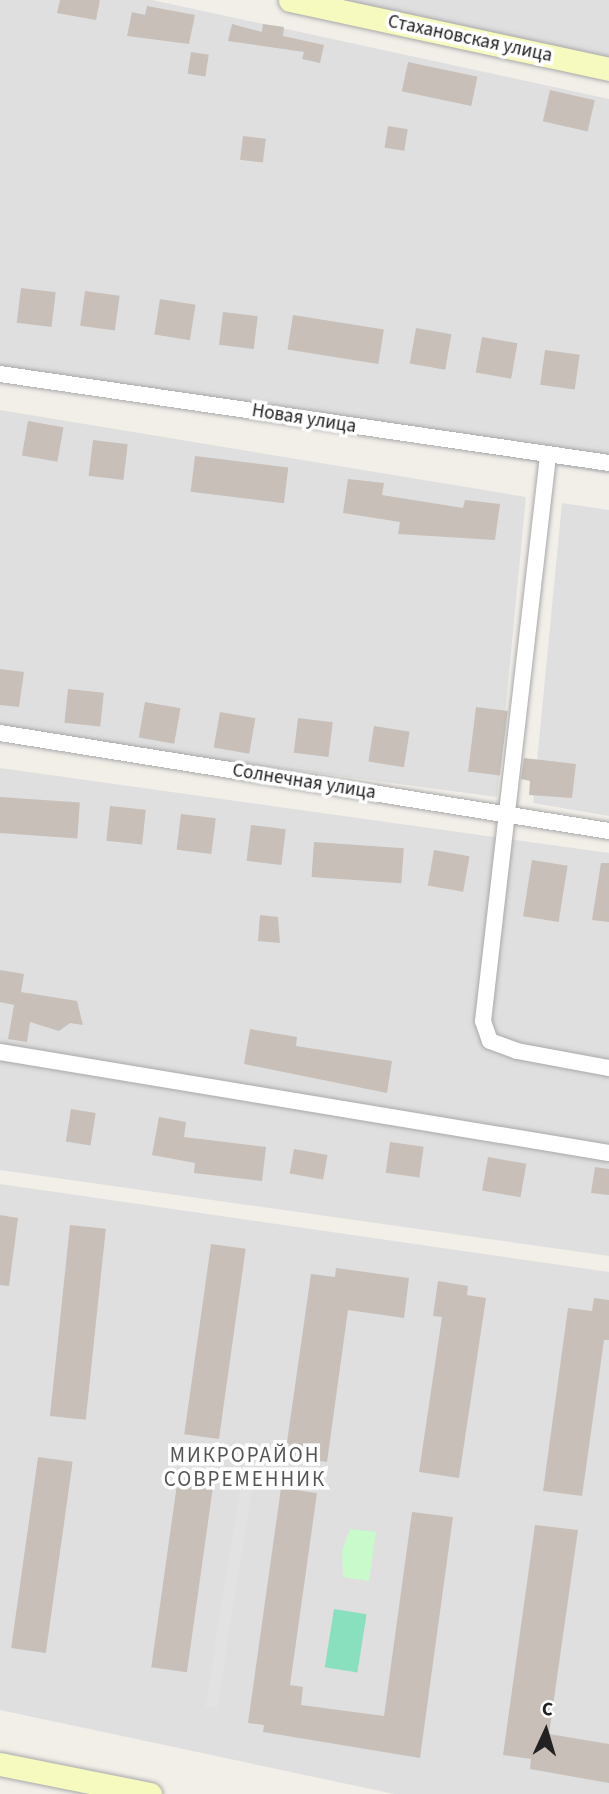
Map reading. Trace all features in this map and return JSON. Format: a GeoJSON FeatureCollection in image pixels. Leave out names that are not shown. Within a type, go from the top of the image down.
{"type":"FeatureCollection","features":[{"type":"Feature","properties":{"kind":"street","name":"Стахановская улица"},"geometry":{"type":"LineString","coordinates":[[290,0],[609,69]]}},
{"type":"Feature","properties":{"kind":"street","name":"Новая улица"},"geometry":{"type":"LineString","coordinates":[[0,374],[609,463]]}},
{"type":"Feature","properties":{"kind":"street"},"geometry":{"type":"LineString","coordinates":[[548,456],[510,815],[485,994],[490,1041],[609,1068]]}},
{"type":"Feature","properties":{"kind":"street","name":"Солнечная улица"},"geometry":{"type":"LineString","coordinates":[[0,733],[609,831]]}},
{"type":"Feature","properties":{"kind":"street"},"geometry":{"type":"LineString","coordinates":[[0,1052],[609,1153]]}},
{"type":"Feature","properties":{"kind":"street"},"geometry":{"type":"LineString","coordinates":[[0,1764],[150,1794]]}},
{"type":"Feature","properties":{"kind":"shaded area"},"geometry":{"type":"Polygon","coordinates":[[[0,0],[152,0],[609,99],[609,474],[0,374],[0,0]]]}},
{"type":"Feature","properties":{"kind":"shaded area"},"geometry":{"type":"Polygon","coordinates":[[[338,0],[609,0],[609,61],[338,0]]]}},
{"type":"Feature","properties":{"kind":"shaded area"},"geometry":{"type":"Polygon","coordinates":[[[0,410],[526,497],[497,797],[0,731],[0,410]]]}},
{"type":"Feature","properties":{"kind":"shaded area"},"geometry":{"type":"Polygon","coordinates":[[[562,503],[609,510],[609,816],[533,803],[562,503]]]}},
{"type":"Feature","properties":{"kind":"shaded area"},"geometry":{"type":"Polygon","coordinates":[[[0,768],[609,853],[609,1256],[0,1170],[0,768]]]}},
{"type":"Feature","properties":{"kind":"shaded area","name":"МИКРОРАЙОН СОВРЕМЕННИК"},"geometry":{"type":"Polygon","coordinates":[[[0,1184],[609,1272],[609,1794],[394,1794],[0,1710],[0,1184]]]}},
{"type":"Feature","properties":{"kind":"shaded area"},"geometry":{"type":"Polygon","coordinates":[[[241,1481],[253,1483],[217,1708],[205,1706],[241,1481]]]}},
{"type":"Feature","properties":{"kind":"green space"},"geometry":{"type":"Polygon","coordinates":[[[350,1529],[376,1532],[369,1581],[343,1577],[342,1551],[350,1529]]]}},
{"type":"Feature","properties":{"kind":"green space"},"geometry":{"type":"Polygon","coordinates":[[[334,1609],[367,1614],[357,1672],[325,1667],[334,1609]]]}},
{"type":"Feature","properties":{"kind":"building"},"geometry":{"type":"Polygon","coordinates":[[[60,0],[100,0],[96,20],[57,13],[60,0]]]}},
{"type":"Feature","properties":{"kind":"building"},"geometry":{"type":"Polygon","coordinates":[[[147,6],[195,15],[189,44],[127,36],[132,12],[145,15],[147,6]]]}},
{"type":"Feature","properties":{"kind":"building"},"geometry":{"type":"Polygon","coordinates":[[[232,24],[262,32],[263,24],[284,27],[283,36],[324,45],[320,63],[302,59],[304,52],[228,41],[232,24]]]}},
{"type":"Feature","properties":{"kind":"building"},"geometry":{"type":"Polygon","coordinates":[[[191,52],[209,55],[205,77],[188,74],[191,52]]]}},
{"type":"Feature","properties":{"kind":"building"},"geometry":{"type":"Polygon","coordinates":[[[408,62],[477,77],[471,106],[402,91],[408,62]]]}},
{"type":"Feature","properties":{"kind":"building"},"geometry":{"type":"Polygon","coordinates":[[[550,90],[595,100],[588,132],[543,121],[550,90]]]}},
{"type":"Feature","properties":{"kind":"building"},"geometry":{"type":"Polygon","coordinates":[[[388,126],[408,129],[404,151],[385,148],[388,126]]]}},
{"type":"Feature","properties":{"kind":"building"},"geometry":{"type":"Polygon","coordinates":[[[243,136],[266,139],[263,163],[240,160],[243,136]]]}},
{"type":"Feature","properties":{"kind":"building"},"geometry":{"type":"Polygon","coordinates":[[[21,288],[56,292],[51,327],[17,323],[21,288]]]}},
{"type":"Feature","properties":{"kind":"building"},"geometry":{"type":"Polygon","coordinates":[[[85,291],[120,296],[115,331],[80,326],[85,291]]]}},
{"type":"Feature","properties":{"kind":"building"},"geometry":{"type":"Polygon","coordinates":[[[160,299],[196,305],[190,340],[154,335],[160,299]]]}},
{"type":"Feature","properties":{"kind":"building"},"geometry":{"type":"Polygon","coordinates":[[[223,312],[258,316],[254,349],[219,345],[223,312]]]}},
{"type":"Feature","properties":{"kind":"building"},"geometry":{"type":"Polygon","coordinates":[[[293,315],[384,329],[378,364],[288,350],[293,315]]]}},
{"type":"Feature","properties":{"kind":"building"},"geometry":{"type":"Polygon","coordinates":[[[416,328],[451,334],[445,370],[410,363],[416,328]]]}},
{"type":"Feature","properties":{"kind":"building"},"geometry":{"type":"Polygon","coordinates":[[[482,337],[517,343],[511,379],[476,372],[482,337]]]}},
{"type":"Feature","properties":{"kind":"building"},"geometry":{"type":"Polygon","coordinates":[[[545,350],[580,355],[575,390],[540,385],[545,350]]]}},
{"type":"Feature","properties":{"kind":"building"},"geometry":{"type":"Polygon","coordinates":[[[28,421],[63,427],[57,462],[22,455],[28,421]]]}},
{"type":"Feature","properties":{"kind":"building"},"geometry":{"type":"Polygon","coordinates":[[[93,440],[128,444],[123,480],[89,476],[93,440]]]}},
{"type":"Feature","properties":{"kind":"building"},"geometry":{"type":"Polygon","coordinates":[[[195,456],[288,467],[284,503],[191,492],[195,456]]]}},
{"type":"Feature","properties":{"kind":"building"},"geometry":{"type":"Polygon","coordinates":[[[348,479],[384,483],[382,495],[463,508],[465,500],[500,504],[495,540],[398,534],[400,522],[343,513],[348,479]]]}},
{"type":"Feature","properties":{"kind":"building"},"geometry":{"type":"Polygon","coordinates":[[[0,669],[24,672],[19,707],[0,705],[0,669]]]}},
{"type":"Feature","properties":{"kind":"building"},"geometry":{"type":"Polygon","coordinates":[[[68,689],[104,693],[100,727],[64,723],[68,689]]]}},
{"type":"Feature","properties":{"kind":"building"},"geometry":{"type":"Polygon","coordinates":[[[145,702],[180,708],[174,744],[139,737],[145,702]]]}},
{"type":"Feature","properties":{"kind":"building"},"geometry":{"type":"Polygon","coordinates":[[[476,707],[508,711],[500,775],[468,772],[476,707]]]}},
{"type":"Feature","properties":{"kind":"building"},"geometry":{"type":"Polygon","coordinates":[[[220,712],[255,718],[249,754],[214,747],[220,712]]]}},
{"type":"Feature","properties":{"kind":"building"},"geometry":{"type":"Polygon","coordinates":[[[298,718],[333,722],[328,757],[294,753],[298,718]]]}},
{"type":"Feature","properties":{"kind":"building"},"geometry":{"type":"Polygon","coordinates":[[[374,726],[410,732],[404,767],[368,762],[374,726]]]}},
{"type":"Feature","properties":{"kind":"building"},"geometry":{"type":"Polygon","coordinates":[[[524,758],[576,764],[572,798],[529,795],[530,781],[521,779],[524,758]]]}},
{"type":"Feature","properties":{"kind":"building"},"geometry":{"type":"Polygon","coordinates":[[[0,797],[80,803],[77,838],[0,833],[0,797]]]}},
{"type":"Feature","properties":{"kind":"building"},"geometry":{"type":"Polygon","coordinates":[[[110,806],[146,810],[142,845],[106,841],[110,806]]]}},
{"type":"Feature","properties":{"kind":"building"},"geometry":{"type":"Polygon","coordinates":[[[181,814],[216,818],[211,854],[177,850],[181,814]]]}},
{"type":"Feature","properties":{"kind":"building"},"geometry":{"type":"Polygon","coordinates":[[[251,825],[286,829],[281,865],[247,861],[251,825]]]}},
{"type":"Feature","properties":{"kind":"building"},"geometry":{"type":"Polygon","coordinates":[[[314,842],[404,848],[401,883],[312,877],[314,842]]]}},
{"type":"Feature","properties":{"kind":"building"},"geometry":{"type":"Polygon","coordinates":[[[434,850],[469,856],[463,892],[428,885],[434,850]]]}},
{"type":"Feature","properties":{"kind":"building"},"geometry":{"type":"Polygon","coordinates":[[[532,860],[568,866],[559,922],[523,916],[532,860]]]}},
{"type":"Feature","properties":{"kind":"building"},"geometry":{"type":"Polygon","coordinates":[[[601,863],[609,863],[609,922],[592,920],[601,863]]]}},
{"type":"Feature","properties":{"kind":"building"},"geometry":{"type":"Polygon","coordinates":[[[260,915],[278,917],[280,943],[258,941],[260,915]]]}},
{"type":"Feature","properties":{"kind":"building"},"geometry":{"type":"Polygon","coordinates":[[[0,970],[24,974],[21,992],[77,1001],[83,1025],[70,1023],[59,1031],[30,1022],[27,1042],[8,1039],[14,1005],[0,1002],[0,970]]]}},
{"type":"Feature","properties":{"kind":"building"},"geometry":{"type":"Polygon","coordinates":[[[250,1029],[297,1037],[296,1046],[392,1061],[387,1093],[244,1064],[250,1029]]]}},
{"type":"Feature","properties":{"kind":"building"},"geometry":{"type":"Polygon","coordinates":[[[71,1109],[96,1113],[91,1146],[66,1142],[71,1109]]]}},
{"type":"Feature","properties":{"kind":"building"},"geometry":{"type":"Polygon","coordinates":[[[159,1117],[186,1122],[184,1137],[266,1147],[262,1181],[194,1173],[195,1163],[152,1155],[159,1117]]]}},
{"type":"Feature","properties":{"kind":"building"},"geometry":{"type":"Polygon","coordinates":[[[390,1142],[424,1147],[419,1177],[386,1173],[390,1142]]]}},
{"type":"Feature","properties":{"kind":"building"},"geometry":{"type":"Polygon","coordinates":[[[294,1149],[327,1155],[323,1180],[290,1174],[294,1149]]]}},
{"type":"Feature","properties":{"kind":"building"},"geometry":{"type":"Polygon","coordinates":[[[488,1157],[526,1164],[521,1197],[482,1190],[488,1157]]]}},
{"type":"Feature","properties":{"kind":"building"},"geometry":{"type":"Polygon","coordinates":[[[595,1167],[609,1169],[609,1195],[591,1193],[595,1167]]]}},
{"type":"Feature","properties":{"kind":"building"},"geometry":{"type":"Polygon","coordinates":[[[0,1215],[18,1218],[9,1286],[0,1285],[0,1215]]]}},
{"type":"Feature","properties":{"kind":"building"},"geometry":{"type":"Polygon","coordinates":[[[70,1225],[106,1229],[86,1420],[50,1416],[70,1225]]]}},
{"type":"Feature","properties":{"kind":"building"},"geometry":{"type":"Polygon","coordinates":[[[211,1244],[246,1249],[219,1439],[184,1434],[211,1244]]]}},
{"type":"Feature","properties":{"kind":"building"},"geometry":{"type":"Polygon","coordinates":[[[336,1268],[409,1278],[404,1318],[348,1310],[327,1462],[285,1456],[311,1274],[335,1277],[336,1268]]]}},
{"type":"Feature","properties":{"kind":"building"},"geometry":{"type":"Polygon","coordinates":[[[438,1281],[468,1286],[467,1295],[486,1298],[459,1478],[419,1472],[442,1317],[433,1316],[438,1281]]]}},
{"type":"Feature","properties":{"kind":"building"},"geometry":{"type":"Polygon","coordinates":[[[594,1298],[609,1300],[609,1340],[604,1340],[582,1496],[543,1491],[568,1308],[592,1311],[594,1298]]]}},
{"type":"Feature","properties":{"kind":"building"},"geometry":{"type":"Polygon","coordinates":[[[38,1457],[73,1462],[46,1653],[11,1648],[38,1457]]]}},
{"type":"Feature","properties":{"kind":"building"},"geometry":{"type":"Polygon","coordinates":[[[178,1477],[214,1482],[187,1672],[151,1667],[178,1477]]]}},
{"type":"Feature","properties":{"kind":"building"},"geometry":{"type":"Polygon","coordinates":[[[281,1488],[317,1493],[290,1685],[303,1687],[301,1705],[384,1716],[412,1512],[453,1517],[420,1758],[263,1732],[264,1725],[248,1723],[281,1488]]]}},
{"type":"Feature","properties":{"kind":"building"},"geometry":{"type":"Polygon","coordinates":[[[535,1525],[578,1530],[549,1734],[609,1744],[609,1783],[530,1769],[531,1759],[503,1755],[535,1525]]]}},
{"type":"Feature","properties":{"kind":"district","name":"МИКРОРАЙОН СОВРЕМЕННИК"},"geometry":{"type":"Point","coordinates":[245,1467]}}]}
